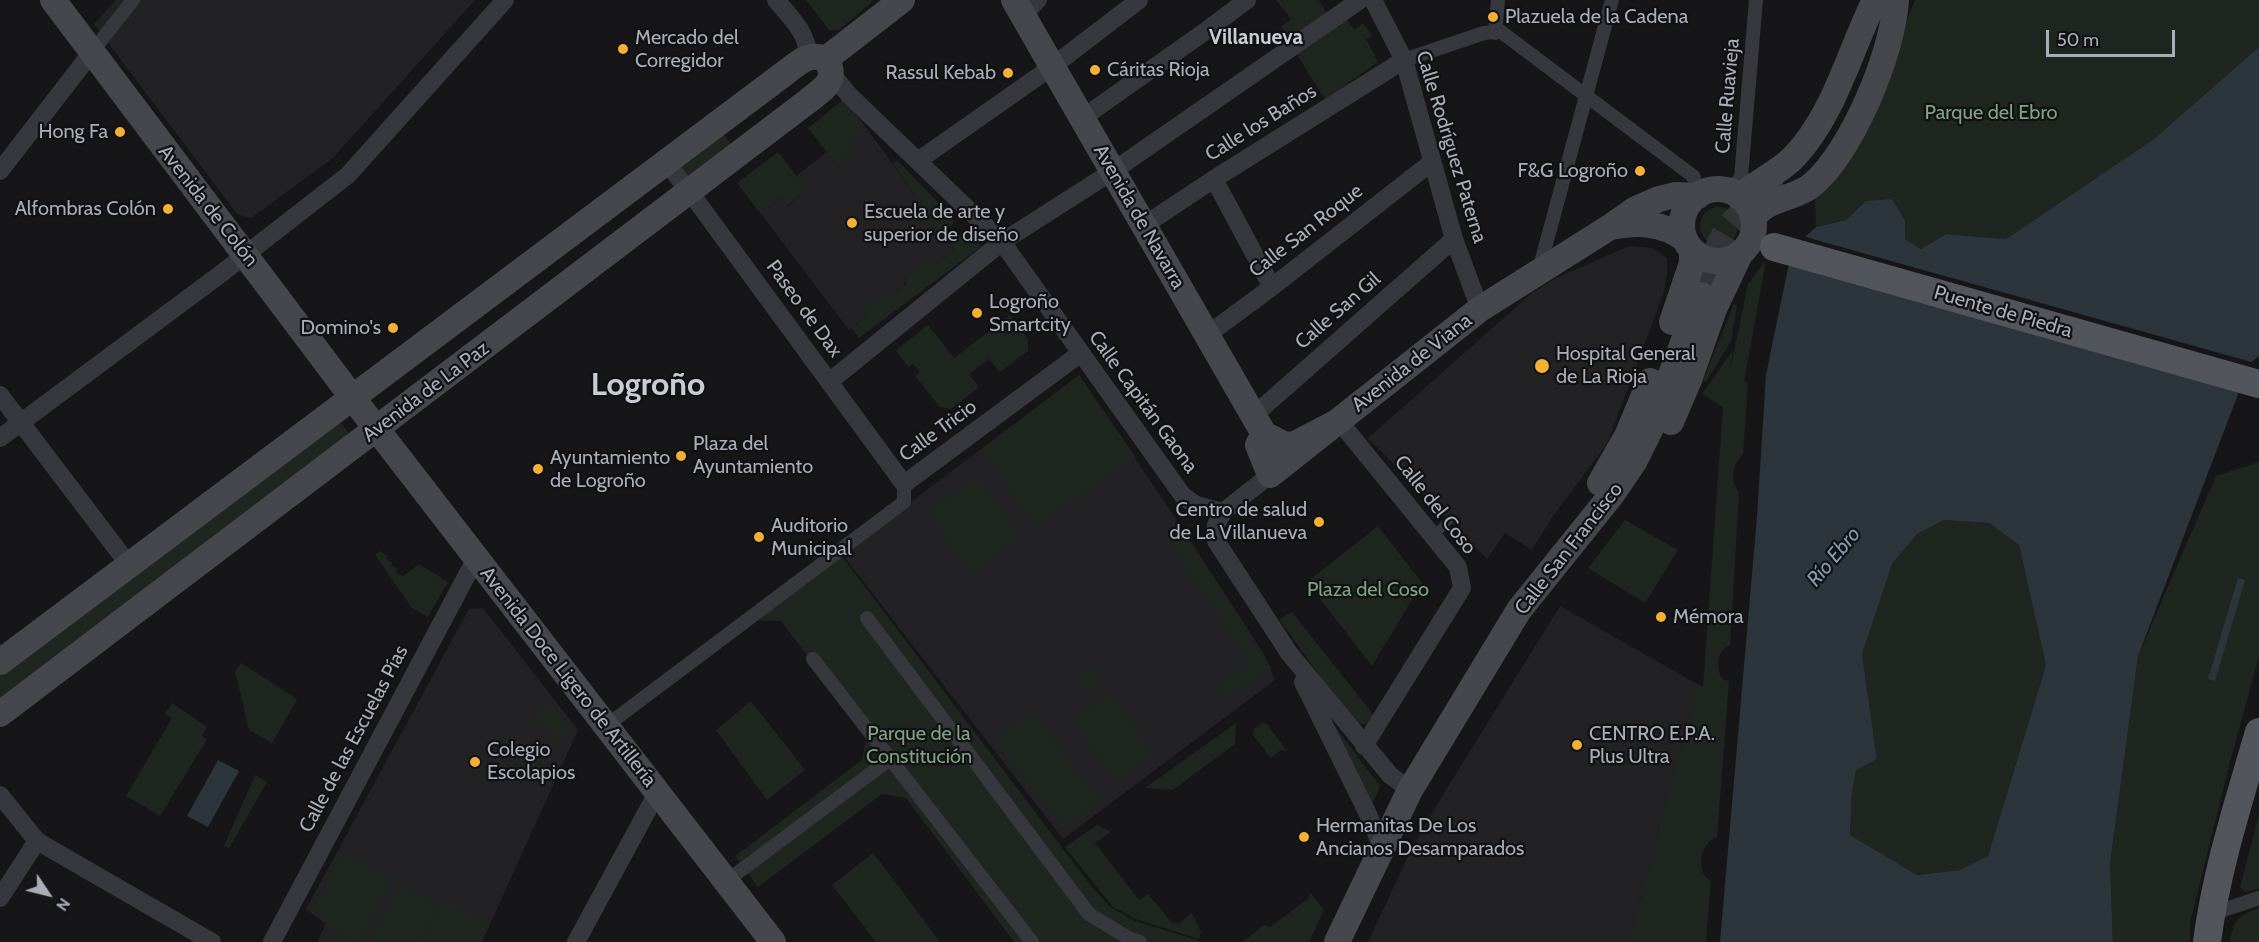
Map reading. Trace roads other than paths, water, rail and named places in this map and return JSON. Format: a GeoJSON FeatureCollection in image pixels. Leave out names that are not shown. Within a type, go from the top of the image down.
{"type":"FeatureCollection","features":[{"type":"Feature","properties":{"kind":"main road","name":"Avenida de Colón"},"geometry":{"type":"LineString","coordinates":[[52,0],[364,412]]}},
{"type":"Feature","properties":{"kind":"main road","name":"Avenida de La Paz"},"geometry":{"type":"LineString","coordinates":[[0,714],[666,162],[822,63],[902,0]]}},
{"type":"Feature","properties":{"kind":"main road"},"geometry":{"type":"LineString","coordinates":[[1735,195],[1784,166],[1810,136],[1835,94],[1875,0]]}},
{"type":"Feature","properties":{"kind":"main road"},"geometry":{"type":"LineString","coordinates":[[1793,177],[1812,157],[1837,122],[1850,96],[1887,0]]}},
{"type":"Feature","properties":{"kind":"main road"},"geometry":{"type":"LineString","coordinates":[[1544,577],[1558,572],[1606,528],[1632,496],[1653,463],[1689,380],[1714,309],[1757,238],[1765,206],[1803,192],[1812,185],[1848,141],[1890,37],[1896,0]]}},
{"type":"Feature","properties":{"kind":"main road","name":"Avenida de Navarra"},"geometry":{"type":"LineString","coordinates":[[1024,5],[1053,66],[1258,425],[1258,445],[1270,475]]}},
{"type":"Feature","properties":{"kind":"main road","name":"Avenida de La Paz"},"geometry":{"type":"LineString","coordinates":[[0,662],[129,565],[364,412],[689,192],[808,101],[830,81],[822,63]]}},
{"type":"Feature","properties":{"kind":"main road"},"geometry":{"type":"LineString","coordinates":[[1544,577],[1554,543],[1602,481],[1627,436],[1654,371],[1692,263],[1683,218],[1689,204],[1699,195],[1716,190],[1735,195],[1747,206],[1757,238]]}},
{"type":"Feature","properties":{"kind":"main road","name":"Avenida de Viana"},"geometry":{"type":"LineString","coordinates":[[1270,475],[1480,309],[1539,270],[1634,210],[1659,198],[1683,194],[1699,195]]}},
{"type":"Feature","properties":{"kind":"main road","name":"Avenida de Viana"},"geometry":{"type":"LineString","coordinates":[[1610,227],[1639,223],[1654,225],[1670,230],[1688,244]]}},
{"type":"Feature","properties":{"kind":"main road"},"geometry":{"type":"LineString","coordinates":[[1688,244],[1704,258],[1718,261],[1757,238]]}},
{"type":"Feature","properties":{"kind":"main road","name":"Puente de Piedra"},"geometry":{"type":"LineString","coordinates":[[1757,238],[2259,375]]}},
{"type":"Feature","properties":{"kind":"main road","name":"Puente de Piedra"},"geometry":{"type":"LineString","coordinates":[[1757,238],[2259,384]]}},
{"type":"Feature","properties":{"kind":"main road","name":"Calle San Francisco"},"geometry":{"type":"LineString","coordinates":[[1337,942],[1410,790],[1519,610],[1613,493],[1634,462],[1654,420],[1701,295]]}},
{"type":"Feature","properties":{"kind":"main road","name":"Avenida Doce Ligero de Artillería"},"geometry":{"type":"LineString","coordinates":[[364,412],[773,942]]}},
{"type":"Feature","properties":{"kind":"main road"},"geometry":{"type":"LineString","coordinates":[[1258,425],[1275,442],[1285,445],[1295,444],[1339,421]]}},
{"type":"Feature","properties":{"kind":"main road"},"geometry":{"type":"LineString","coordinates":[[2207,942],[2211,914],[2235,816],[2259,732]]}},
{"type":"Feature","properties":{"kind":"street"},"geometry":{"type":"LineString","coordinates":[[0,171],[133,0]]}},
{"type":"Feature","properties":{"kind":"street"},"geometry":{"type":"LineString","coordinates":[[0,438],[348,175],[505,0]]}},
{"type":"Feature","properties":{"kind":"street"},"geometry":{"type":"LineString","coordinates":[[776,0],[802,32],[822,63]]}},
{"type":"Feature","properties":{"kind":"street"},"geometry":{"type":"LineString","coordinates":[[918,160],[1053,66],[1139,0]]}},
{"type":"Feature","properties":{"kind":"street"},"geometry":{"type":"LineString","coordinates":[[1082,118],[1247,0]]}},
{"type":"Feature","properties":{"kind":"street"},"geometry":{"type":"LineString","coordinates":[[829,382],[1002,242],[1113,171],[1128,158],[1296,46],[1360,0]]}},
{"type":"Feature","properties":{"kind":"street","name":"Calle Rodríguez Paterna"},"geometry":{"type":"LineString","coordinates":[[1372,0],[1404,60],[1454,239],[1480,309]]}},
{"type":"Feature","properties":{"kind":"street"},"geometry":{"type":"LineString","coordinates":[[1495,33],[1498,0]]}},
{"type":"Feature","properties":{"kind":"street"},"geometry":{"type":"LineString","coordinates":[[1539,270],[1612,0]]}},
{"type":"Feature","properties":{"kind":"street","name":"Calle Ruavieja"},"geometry":{"type":"LineString","coordinates":[[1735,195],[1740,177],[1756,0]]}},
{"type":"Feature","properties":{"kind":"street"},"geometry":{"type":"LineString","coordinates":[[1404,60],[1484,33],[1500,31],[1693,176],[1699,195]]}},
{"type":"Feature","properties":{"kind":"street","name":"Calle los Baños"},"geometry":{"type":"LineString","coordinates":[[1143,226],[1214,178],[1404,60]]}},
{"type":"Feature","properties":{"kind":"street","name":"Calle Capitán Gaona"},"geometry":{"type":"LineString","coordinates":[[822,63],[849,95],[1002,242],[1183,496],[1196,505],[1223,512]]}},
{"type":"Feature","properties":{"kind":"street","name":"Paseo de Dax"},"geometry":{"type":"LineString","coordinates":[[666,162],[904,484]]}},
{"type":"Feature","properties":{"kind":"street","name":"Calle San Roque"},"geometry":{"type":"LineString","coordinates":[[1207,335],[1432,162]]}},
{"type":"Feature","properties":{"kind":"street"},"geometry":{"type":"LineString","coordinates":[[1214,178],[1272,287]]}},
{"type":"Feature","properties":{"kind":"street","name":"Calle San Gil"},"geometry":{"type":"LineString","coordinates":[[1258,425],[1454,239]]}},
{"type":"Feature","properties":{"kind":"street","name":"Calle Tricio"},"geometry":{"type":"LineString","coordinates":[[606,726],[904,502],[904,484],[1081,353]]}},
{"type":"Feature","properties":{"kind":"street"},"geometry":{"type":"LineString","coordinates":[[0,395],[129,565]]}},
{"type":"Feature","properties":{"kind":"street","name":"Calle del Coso"},"geometry":{"type":"LineString","coordinates":[[1339,421],[1458,567],[1462,588],[1364,746]]}},
{"type":"Feature","properties":{"kind":"street","name":"Avenida de Viana"},"geometry":{"type":"LineString","coordinates":[[1223,512],[1270,475]]}},
{"type":"Feature","properties":{"kind":"street"},"geometry":{"type":"LineString","coordinates":[[1223,512],[1216,525],[1216,541],[1289,653],[1389,775],[1410,790]]}},
{"type":"Feature","properties":{"kind":"street","name":"Calle de las Escuelas Pías"},"geometry":{"type":"LineString","coordinates":[[272,942],[476,558]]}},
{"type":"Feature","properties":{"kind":"street"},"geometry":{"type":"LineString","coordinates":[[867,618],[1089,914],[1130,939],[1140,942]]}},
{"type":"Feature","properties":{"kind":"street"},"geometry":{"type":"LineString","coordinates":[[1289,653],[1383,849]]}},
{"type":"Feature","properties":{"kind":"street"},"geometry":{"type":"LineString","coordinates":[[813,658],[1032,942]]}},
{"type":"Feature","properties":{"kind":"street"},"geometry":{"type":"LineString","coordinates":[[736,874],[890,759]]}},
{"type":"Feature","properties":{"kind":"street"},"geometry":{"type":"LineString","coordinates":[[576,942],[657,793]]}},
{"type":"Feature","properties":{"kind":"street"},"geometry":{"type":"LineString","coordinates":[[0,795],[37,841],[212,942]]}},
{"type":"Feature","properties":{"kind":"street"},"geometry":{"type":"LineString","coordinates":[[0,898],[37,841]]}},
{"type":"Feature","properties":{"kind":"street"},"geometry":{"type":"LineString","coordinates":[[2211,914],[2259,898]]}},
{"type":"Feature","properties":{"kind":"lane"},"geometry":{"type":"LineString","coordinates":[[1433,537],[1449,520]]}},
{"type":"Feature","properties":{"kind":"water","name":"Río Ebro"},"geometry":{"type":"Polygon","coordinates":[[[2259,47],[2259,356],[2250,363],[2138,656],[2110,864],[2113,942],[1720,942],[1757,517],[1766,375],[1788,268],[1804,238],[1816,227],[1846,220],[1866,201],[1892,199],[1905,221],[1905,239],[1921,249],[1946,234],[2006,239],[2154,139],[2259,47]],[[1944,520],[1917,534],[1892,564],[1862,654],[1877,759],[1856,770],[1852,792],[1850,835],[1917,875],[1960,870],[1988,856],[2046,665],[2019,545],[1989,523],[1944,520]]]}},
{"type":"Feature","properties":{"kind":"water"},"geometry":{"type":"Polygon","coordinates":[[[2238,578],[2245,580],[2215,681],[2208,679],[2238,578]]]}},
{"type":"Feature","properties":{"kind":"water"},"geometry":{"type":"Polygon","coordinates":[[[218,760],[239,771],[208,827],[187,816],[218,760]]]}},
{"type":"Feature","properties":{"kind":"tunnel"},"geometry":{"type":"LineString","coordinates":[[1701,295],[1717,250],[1730,226],[1752,206],[1793,177]]}},
{"type":"Feature","properties":{"kind":"place","name":"Plazuela de la Cadena"},"geometry":{"type":"Point","coordinates":[1493,17]}},
{"type":"Feature","properties":{"kind":"place","name":"Mercado del Corregidor"},"geometry":{"type":"Point","coordinates":[623,49]}},
{"type":"Feature","properties":{"kind":"place","name":"Cáritas Rioja"},"geometry":{"type":"Point","coordinates":[1095,70]}},
{"type":"Feature","properties":{"kind":"place","name":"Rassul Kebab"},"geometry":{"type":"Point","coordinates":[1008,73]}},
{"type":"Feature","properties":{"kind":"place","name":"Hong Fa"},"geometry":{"type":"Point","coordinates":[120,132]}},
{"type":"Feature","properties":{"kind":"place","name":"F&G Logroño"},"geometry":{"type":"Point","coordinates":[1640,171]}},
{"type":"Feature","properties":{"kind":"place","name":"Alfombras Colón"},"geometry":{"type":"Point","coordinates":[168,209]}},
{"type":"Feature","properties":{"kind":"place","name":"Escuela de arte y superior de diseño"},"geometry":{"type":"Point","coordinates":[852,223]}},
{"type":"Feature","properties":{"kind":"place","name":"Logroño Smartcity"},"geometry":{"type":"Point","coordinates":[977,313]}},
{"type":"Feature","properties":{"kind":"place","name":"Domino's"},"geometry":{"type":"Point","coordinates":[393,328]}},
{"type":"Feature","properties":{"kind":"place","name":"Hospital General de La Rioja"},"geometry":{"type":"Point","coordinates":[1542,366]}},
{"type":"Feature","properties":{"kind":"place","name":"Plaza del Ayuntamiento"},"geometry":{"type":"Point","coordinates":[681,456]}},
{"type":"Feature","properties":{"kind":"place","name":"Ayuntamiento de Logroño"},"geometry":{"type":"Point","coordinates":[538,469]}},
{"type":"Feature","properties":{"kind":"place","name":"Centro de salud de La Villanueva"},"geometry":{"type":"Point","coordinates":[1319,522]}},
{"type":"Feature","properties":{"kind":"place","name":"Auditorio Municipal"},"geometry":{"type":"Point","coordinates":[759,537]}},
{"type":"Feature","properties":{"kind":"place","name":"Mémora"},"geometry":{"type":"Point","coordinates":[1661,617]}},
{"type":"Feature","properties":{"kind":"place","name":"CENTRO E.P.A. Plus Ultra"},"geometry":{"type":"Point","coordinates":[1577,745]}},
{"type":"Feature","properties":{"kind":"place","name":"Colegio Escolapios"},"geometry":{"type":"Point","coordinates":[475,762]}},
{"type":"Feature","properties":{"kind":"place","name":"Hermanitas De Los Ancianos Desamparados"},"geometry":{"type":"Point","coordinates":[1304,837]}},
{"type":"Feature","properties":{"kind":"district","name":"Villanueva"},"geometry":{"type":"Point","coordinates":[1256,38]}},
{"type":"Feature","properties":{"kind":"district","name":"Logroño"},"geometry":{"type":"Point","coordinates":[648,386]}},
{"type":"Feature","properties":{"kind":"park label","name":"Parque del Ebro"},"geometry":{"type":"Point","coordinates":[1991,113]}},
{"type":"Feature","properties":{"kind":"park label","name":"Plaza del Coso"},"geometry":{"type":"Point","coordinates":[1368,590]}},
{"type":"Feature","properties":{"kind":"park label","name":"Parque de la Constitución"},"geometry":{"type":"Point","coordinates":[919,746]}}]}
